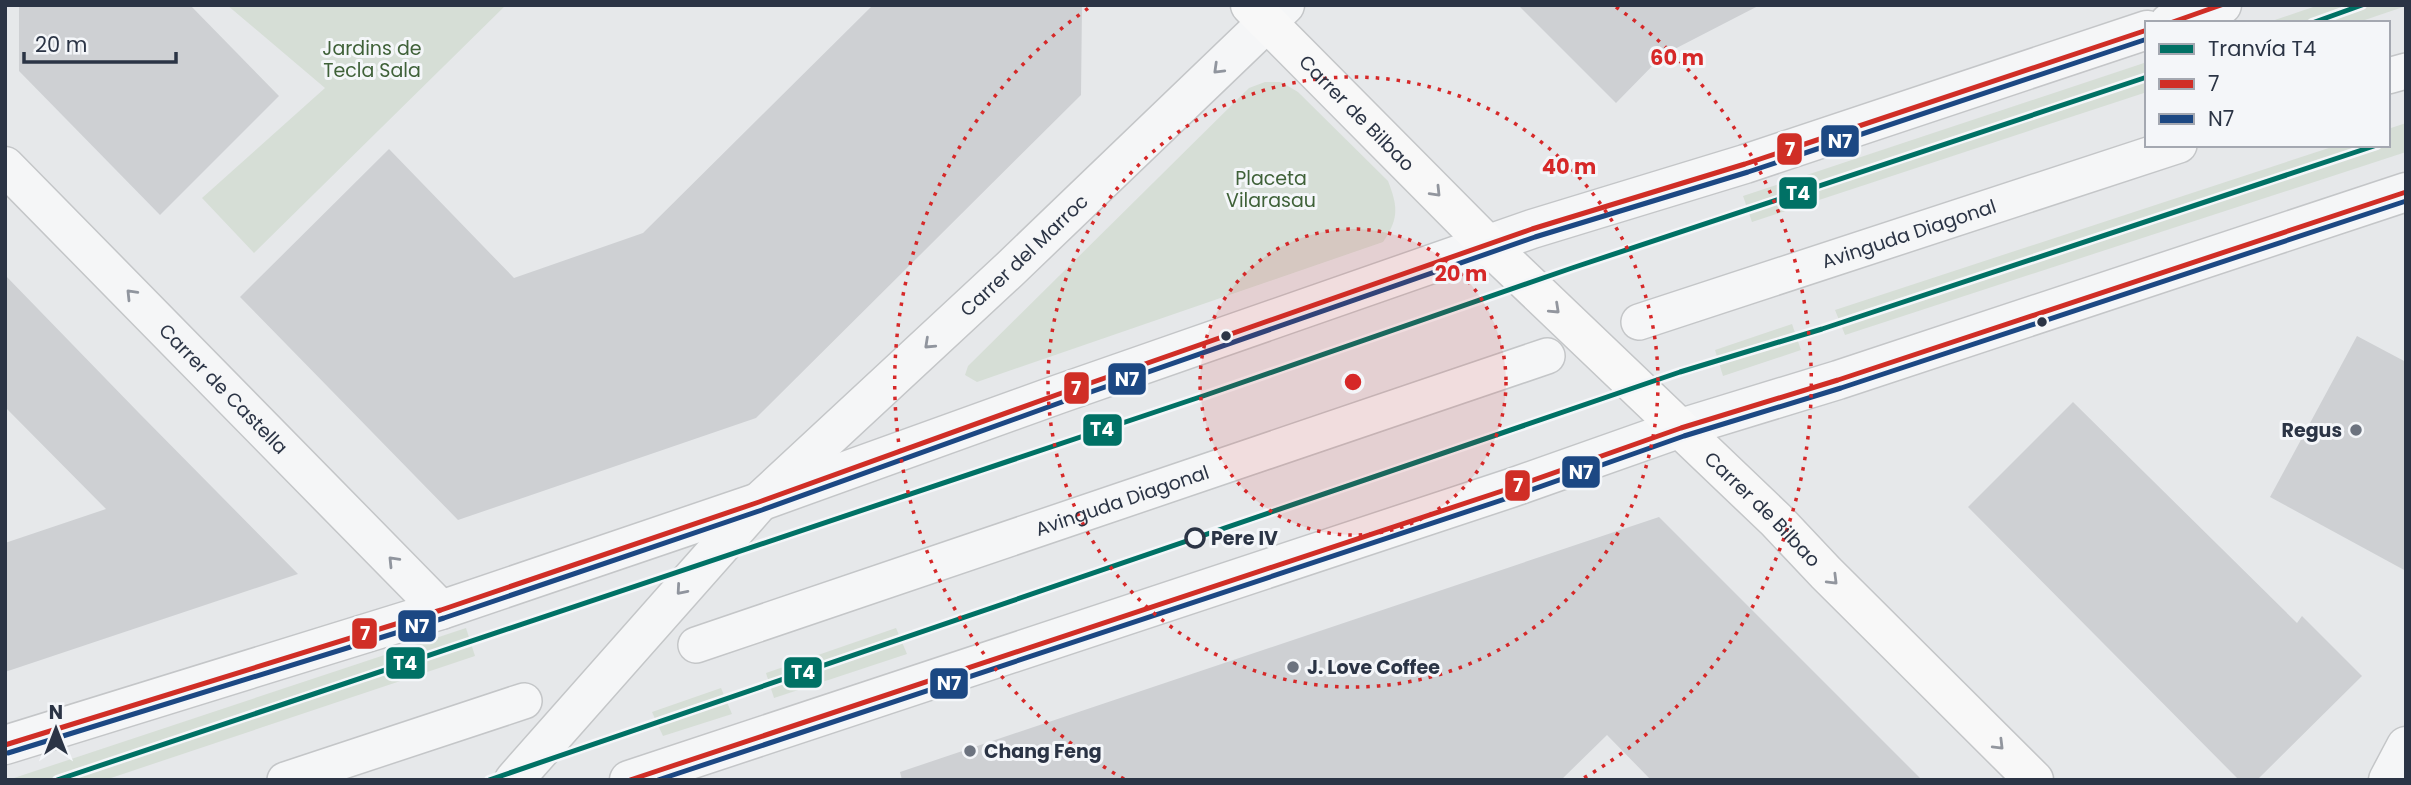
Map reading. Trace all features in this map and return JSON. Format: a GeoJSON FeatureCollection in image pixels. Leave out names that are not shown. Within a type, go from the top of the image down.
{"type":"FeatureCollection","features":[{"type":"Feature","properties":{"kind":"main road","name":"Carrer de Bilbao"},"geometry":{"type":"LineString","coordinates":[[1267,11],[1488,245],[1681,428],[2034,780]]}},
{"type":"Feature","properties":{"kind":"street"},"geometry":{"type":"LineString","coordinates":[[2175,21],[2222,5]]}},
{"type":"Feature","properties":{"kind":"street","name":"Carrer del Marroc"},"geometry":{"type":"LineString","coordinates":[[514,780],[759,502],[1009,270],[1267,11]]}},
{"type":"Feature","properties":{"kind":"street"},"geometry":{"type":"LineString","coordinates":[[5,745],[441,610],[759,502],[1532,229],[1758,160],[2145,31]]}},
{"type":"Feature","properties":{"kind":"street","name":"Avinguda Diagonal"},"geometry":{"type":"LineString","coordinates":[[1639,322],[2173,147]]}},
{"type":"Feature","properties":{"kind":"street","name":"Carrer de Castella"},"geometry":{"type":"LineString","coordinates":[[5,166],[441,610]]}},
{"type":"Feature","properties":{"kind":"street"},"geometry":{"type":"LineString","coordinates":[[629,780],[1511,488],[1681,428],[1838,380],[2406,192]]}},
{"type":"Feature","properties":{"kind":"street","name":"Avinguda Diagonal"},"geometry":{"type":"LineString","coordinates":[[696,645],[1547,356]]}},
{"type":"Feature","properties":{"kind":"street"},"geometry":{"type":"LineString","coordinates":[[285,780],[524,701]]}},
{"type":"Feature","properties":{"kind":"street"},"geometry":{"type":"LineString","coordinates":[[2388,780],[2406,746]]}},
{"type":"Feature","properties":{"kind":"green space","name":"Jardins de Tecla Sala"},"geometry":{"type":"Polygon","coordinates":[[[227,5],[506,5],[254,253],[202,198],[325,88],[227,5]]]}},
{"type":"Feature","properties":{"kind":"green space"},"geometry":{"type":"Polygon","coordinates":[[[2319,5],[2406,5],[2362,21],[2272,21],[2319,5]]]}},
{"type":"Feature","properties":{"kind":"green space"},"geometry":{"type":"Polygon","coordinates":[[[2145,63],[2145,93],[1752,222],[1743,196],[2145,63]]]}},
{"type":"Feature","properties":{"kind":"green space","name":"Placeta Vilarasau"},"geometry":{"type":"Polygon","coordinates":[[[1265,82],[1281,82],[1298,92],[1388,181],[1394,198],[1395,212],[1392,226],[1383,242],[977,382],[965,375],[968,366],[1249,88],[1265,82]]]}},
{"type":"Feature","properties":{"kind":"green space"},"geometry":{"type":"Polygon","coordinates":[[[2406,123],[2406,152],[1845,335],[1835,310],[2332,147],[2390,147],[2390,128],[2406,123]]]}},
{"type":"Feature","properties":{"kind":"green space"},"geometry":{"type":"Polygon","coordinates":[[[1792,324],[1801,350],[1723,376],[1715,350],[1792,324]]]}},
{"type":"Feature","properties":{"kind":"green space"},"geometry":{"type":"Polygon","coordinates":[[[466,628],[475,656],[105,780],[8,780],[466,628]]]}},
{"type":"Feature","properties":{"kind":"green space"},"geometry":{"type":"Polygon","coordinates":[[[896,628],[907,654],[774,698],[766,673],[896,628]]]}},
{"type":"Feature","properties":{"kind":"green space"},"geometry":{"type":"Polygon","coordinates":[[[721,688],[732,714],[663,736],[652,712],[721,688]]]}},
{"type":"Feature","properties":{"kind":"building"},"geometry":{"type":"Polygon","coordinates":[[[19,5],[190,5],[279,96],[160,215],[19,71],[19,5]]]}},
{"type":"Feature","properties":{"kind":"building"},"geometry":{"type":"Polygon","coordinates":[[[873,5],[1082,5],[1081,95],[756,418],[458,520],[240,297],[389,149],[514,278],[643,233],[873,5]]]}},
{"type":"Feature","properties":{"kind":"building"},"geometry":{"type":"Polygon","coordinates":[[[1518,5],[1760,5],[1663,55],[1616,103],[1518,5]]]}},
{"type":"Feature","properties":{"kind":"building"},"geometry":{"type":"Polygon","coordinates":[[[5,275],[298,574],[5,672],[5,543],[106,509],[5,407],[5,275]]]}},
{"type":"Feature","properties":{"kind":"building","name":"Regus"},"geometry":{"type":"Polygon","coordinates":[[[2357,336],[2406,362],[2406,571],[2270,497],[2357,336]]]}},
{"type":"Feature","properties":{"kind":"building"},"geometry":{"type":"Polygon","coordinates":[[[2073,402],[2297,623],[2302,616],[2362,676],[2257,780],[2239,780],[1968,507],[2073,402]]]}},
{"type":"Feature","properties":{"kind":"building"},"geometry":{"type":"Polygon","coordinates":[[[1659,517],[1922,780],[1651,780],[1607,735],[1561,780],[902,780],[900,772],[1659,517]]]}},
{"type":"Feature","properties":{"kind":"tram line","name":"T4"},"geometry":{"type":"LineString","coordinates":[[2318,21],[2362,5]]}},
{"type":"Feature","properties":{"kind":"tram line","name":"T4"},"geometry":{"type":"LineString","coordinates":[[57,780],[1206,395],[1572,268],[2145,78]]}},
{"type":"Feature","properties":{"kind":"tram line","name":"T4"},"geometry":{"type":"LineString","coordinates":[[489,780],[1680,372],[1822,329],[2371,147]]}},
{"type":"Feature","properties":{"kind":"transit line","name":"7"},"geometry":{"type":"LineString","coordinates":[[2176,21],[2221,5]]}},
{"type":"Feature","properties":{"kind":"transit line","name":"7"},"geometry":{"type":"LineString","coordinates":[[5,745],[441,610],[759,502],[1532,229],[1745,164],[2145,31]]}},
{"type":"Feature","properties":{"kind":"transit line","name":"N7"},"geometry":{"type":"LineString","coordinates":[[8,753],[444,618],[762,510],[1535,237],[1748,172],[2145,40]]}},
{"type":"Feature","properties":{"kind":"transit line","name":"7"},"geometry":{"type":"LineString","coordinates":[[630,780],[1511,488],[1681,428],[1838,380],[2406,192]]}},
{"type":"Feature","properties":{"kind":"transit line","name":"N7"},"geometry":{"type":"LineString","coordinates":[[658,780],[1514,496],[1684,436],[1841,388],[2406,201]]}},
{"type":"Feature","properties":{"kind":"place","name":"Regus"},"geometry":{"type":"Point","coordinates":[2356,430]}},
{"type":"Feature","properties":{"kind":"place","name":"Pere IV"},"geometry":{"type":"Point","coordinates":[1195,538]}},
{"type":"Feature","properties":{"kind":"place","name":"J. Love Coffee"},"geometry":{"type":"Point","coordinates":[1293,667]}},
{"type":"Feature","properties":{"kind":"place","name":"Chang Feng"},"geometry":{"type":"Point","coordinates":[970,751]}}]}
